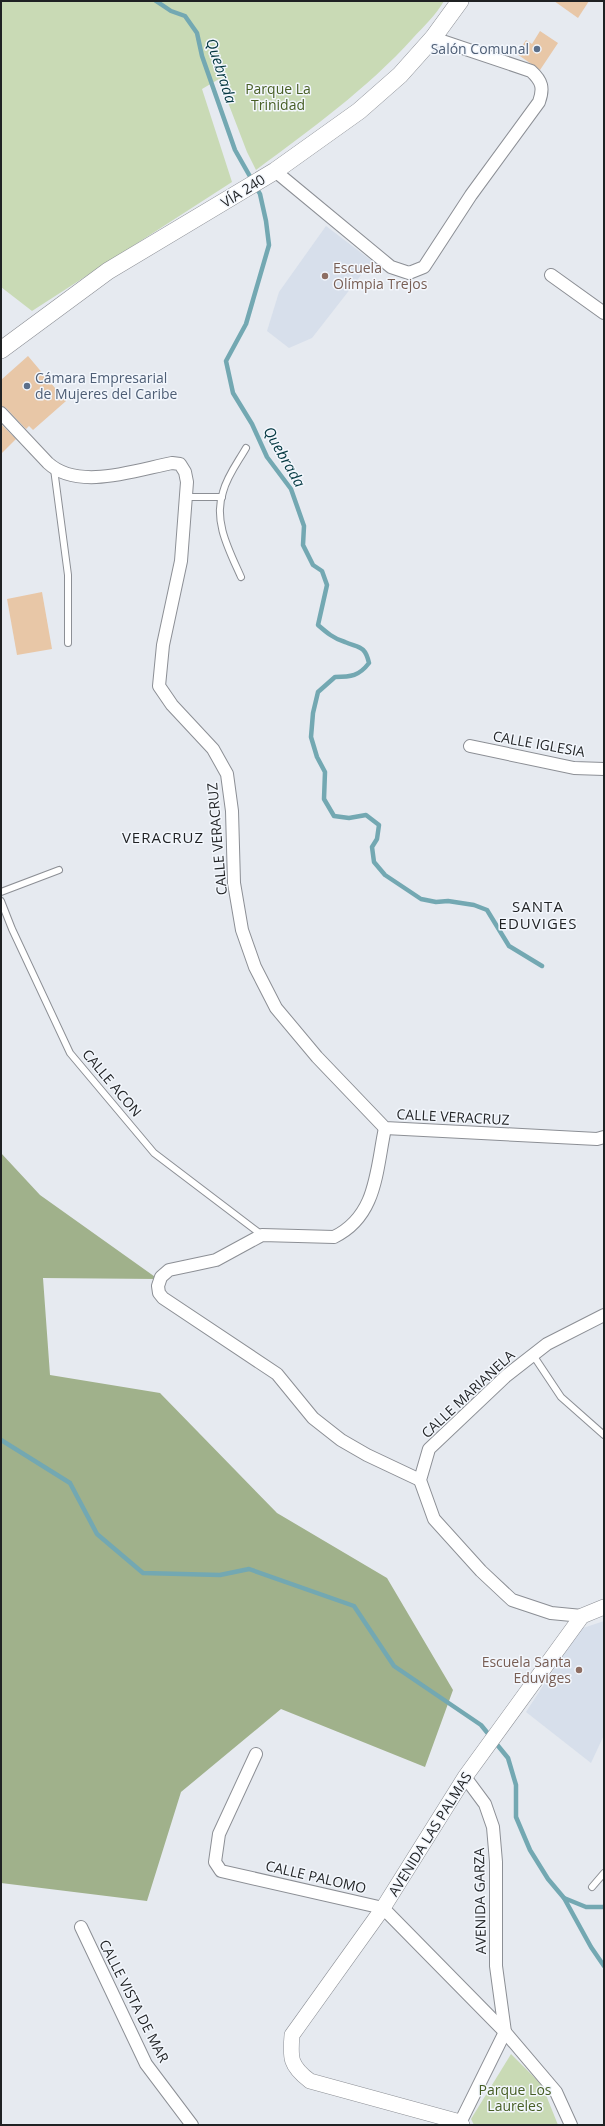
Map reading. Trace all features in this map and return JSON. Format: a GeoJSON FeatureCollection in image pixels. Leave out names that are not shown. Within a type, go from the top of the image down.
{"type":"FeatureCollection","features":[{"type":"Feature","properties":{"kind":"main road","name":"VÍA 240"},"geometry":{"type":"LineString","coordinates":[[1,350],[108,272],[275,171],[359,111],[400,75],[433,38],[460,1]]}},
{"type":"Feature","properties":{"kind":"street"},"geometry":{"type":"LineString","coordinates":[[275,171],[391,266],[409,273],[424,267],[471,195],[539,102],[542,92],[542,83],[531,71],[433,38]]}},
{"type":"Feature","properties":{"kind":"street"},"geometry":{"type":"LineString","coordinates":[[551,275],[604,313]]}},
{"type":"Feature","properties":{"kind":"street","name":"CALLE VERACRUZ"},"geometry":{"type":"LineString","coordinates":[[1,413],[54,469],[75,477],[102,477],[172,463],[180,464],[185,472],[187,482],[181,561],[163,645],[159,686],[172,705],[213,749],[227,774],[232,811],[234,882],[242,930],[255,967],[276,1008],[317,1057],[385,1128],[597,1139],[604,1137]]}},
{"type":"Feature","properties":{"kind":"street","name":"CALLE IGLESIA"},"geometry":{"type":"LineString","coordinates":[[470,746],[574,768],[604,769]]}},
{"type":"Feature","properties":{"kind":"street"},"geometry":{"type":"LineString","coordinates":[[385,1128],[369,1203],[357,1221],[334,1237],[262,1235],[216,1260],[169,1270],[161,1277],[158,1286],[159,1293],[163,1298],[277,1374],[313,1418],[341,1440],[367,1455],[420,1480],[434,1519],[481,1572],[512,1600],[551,1613],[582,1616],[604,1607]]}},
{"type":"Feature","properties":{"kind":"street","name":"CALLE MARIANELA"},"geometry":{"type":"LineString","coordinates":[[420,1480],[429,1449],[506,1376],[547,1344],[604,1315]]}},
{"type":"Feature","properties":{"kind":"street","name":"AVENIDA LAS PALMAS"},"geometry":{"type":"LineString","coordinates":[[460,2124],[310,2080],[299,2072],[290,2057],[292,2035],[383,1908],[465,1777],[582,1616]]}},
{"type":"Feature","properties":{"kind":"street","name":"CALLE PALOMO"},"geometry":{"type":"LineString","coordinates":[[256,1754],[219,1834],[215,1862],[221,1871],[383,1908]]}},
{"type":"Feature","properties":{"kind":"street","name":"AVENIDA GARZA"},"geometry":{"type":"LineString","coordinates":[[465,1777],[485,1804],[493,1827],[496,1862],[496,1966],[505,2032]]}},
{"type":"Feature","properties":{"kind":"street"},"geometry":{"type":"LineString","coordinates":[[383,1908],[505,2032],[556,2092],[571,2125]]}},
{"type":"Feature","properties":{"kind":"street","name":"CALLE VISTA DE MAR"},"geometry":{"type":"LineString","coordinates":[[80,1927],[146,2064],[192,2125]]}},
{"type":"Feature","properties":{"kind":"street"},"geometry":{"type":"LineString","coordinates":[[460,2124],[505,2032]]}},
{"type":"Feature","properties":{"kind":"lane"},"geometry":{"type":"LineString","coordinates":[[241,577],[224,537],[219,512],[222,497],[230,476],[246,448]]}},
{"type":"Feature","properties":{"kind":"lane"},"geometry":{"type":"LineString","coordinates":[[54,469],[68,575],[68,643]]}},
{"type":"Feature","properties":{"kind":"lane"},"geometry":{"type":"LineString","coordinates":[[186,497],[222,497]]}},
{"type":"Feature","properties":{"kind":"lane"},"geometry":{"type":"LineString","coordinates":[[1,892],[59,870]]}},
{"type":"Feature","properties":{"kind":"lane","name":"CALLE ACON"},"geometry":{"type":"LineString","coordinates":[[1,901],[12,929],[70,1052],[154,1153],[262,1235]]}},
{"type":"Feature","properties":{"kind":"lane"},"geometry":{"type":"LineString","coordinates":[[533,1355],[561,1397],[604,1435]]}},
{"type":"Feature","properties":{"kind":"lane"},"geometry":{"type":"LineString","coordinates":[[592,1887],[604,1873]]}},
{"type":"Feature","properties":{"kind":"shaded area","name":"Escuela Olímpia Trejos"},"geometry":{"type":"Polygon","coordinates":[[[326,226],[372,261],[312,338],[289,348],[267,331],[279,292],[326,226]]]}},
{"type":"Feature","properties":{"kind":"shaded area","name":"Escuela Santa Eduviges"},"geometry":{"type":"Polygon","coordinates":[[[604,1621],[604,1735],[591,1763],[526,1712],[580,1629],[604,1621]]]}},
{"type":"Feature","properties":{"kind":"green space","name":"Parque La Trinidad"},"geometry":{"type":"Polygon","coordinates":[[[1,1],[444,1],[430,20],[377,74],[338,108],[256,170],[247,152],[219,79],[202,89],[232,182],[32,311],[1,287],[1,1]]]}},
{"type":"Feature","properties":{"kind":"green space"},"geometry":{"type":"Polygon","coordinates":[[[1,1153],[40,1195],[158,1279],[43,1278],[50,1375],[160,1393],[277,1513],[387,1578],[453,1690],[425,1767],[281,1709],[181,1792],[147,1901],[1,1883],[1,1153]]]}},
{"type":"Feature","properties":{"kind":"green space","name":"Parque Los Laureles"},"geometry":{"type":"Polygon","coordinates":[[[511,2054],[542,2085],[558,2125],[474,2125],[471,2119],[511,2054]]]}},
{"type":"Feature","properties":{"kind":"building"},"geometry":{"type":"Polygon","coordinates":[[[554,1],[589,1],[578,18],[554,1]]]}},
{"type":"Feature","properties":{"kind":"building","name":"Salón Comunal"},"geometry":{"type":"Polygon","coordinates":[[[540,31],[558,43],[540,70],[517,54],[526,40],[532,44],[540,31]]]}},
{"type":"Feature","properties":{"kind":"building","name":"Cámara Empresarial de Mujeres del Caribe"},"geometry":{"type":"Polygon","coordinates":[[[28,356],[66,401],[33,430],[29,426],[26,429],[6,408],[1,406],[1,380],[28,356]]]}},
{"type":"Feature","properties":{"kind":"building"},"geometry":{"type":"Polygon","coordinates":[[[1,424],[16,439],[1,454],[1,424]]]}},
{"type":"Feature","properties":{"kind":"building"},"geometry":{"type":"Polygon","coordinates":[[[42,592],[52,649],[17,655],[7,599],[42,592]]]}},
{"type":"Feature","properties":{"kind":"waterway","name":"Quebrada"},"geometry":{"type":"LineString","coordinates":[[156,1],[171,11],[185,16],[197,33],[202,56],[235,150],[260,194],[266,221],[269,245],[246,324],[226,361],[233,393],[252,424],[267,457],[291,489],[304,526],[303,545],[313,565],[322,571],[327,585],[318,625],[337,639],[361,648],[366,653],[369,663],[362,671],[354,675],[335,677],[318,692],[313,713],[311,737],[317,757],[325,772],[324,799],[334,816],[349,818],[366,815],[379,825],[377,839],[372,847],[374,862],[385,875],[421,899],[436,902],[448,901],[474,905],[487,910],[509,946],[542,966]]}},
{"type":"Feature","properties":{"kind":"waterway"},"geometry":{"type":"LineString","coordinates":[[1,1440],[70,1483],[97,1534],[143,1573],[220,1575],[249,1569],[354,1606],[394,1666],[481,1725],[508,1758],[516,1785],[516,1817],[530,1850],[548,1879],[564,1898],[591,1947],[604,1966]]}},
{"type":"Feature","properties":{"kind":"waterway","name":"Quebrada"},"geometry":{"type":"LineString","coordinates":[[564,1898],[586,1907],[604,1907]]}},
{"type":"Feature","properties":{"kind":"place","name":"Salón Comunal"},"geometry":{"type":"Point","coordinates":[537,49]}},
{"type":"Feature","properties":{"kind":"place","name":"Escuela Olímpia Trejos"},"geometry":{"type":"Point","coordinates":[325,276]}},
{"type":"Feature","properties":{"kind":"place","name":"Cámara Empresarial de Mujeres del Caribe"},"geometry":{"type":"Point","coordinates":[27,386]}},
{"type":"Feature","properties":{"kind":"place","name":"Escuela Santa Eduviges"},"geometry":{"type":"Point","coordinates":[579,1670]}},
{"type":"Feature","properties":{"kind":"district","name":"VERACRUZ"},"geometry":{"type":"Point","coordinates":[163,838]}},
{"type":"Feature","properties":{"kind":"district","name":"SANTA EDUVIGES"},"geometry":{"type":"Point","coordinates":[538,916]}}]}
